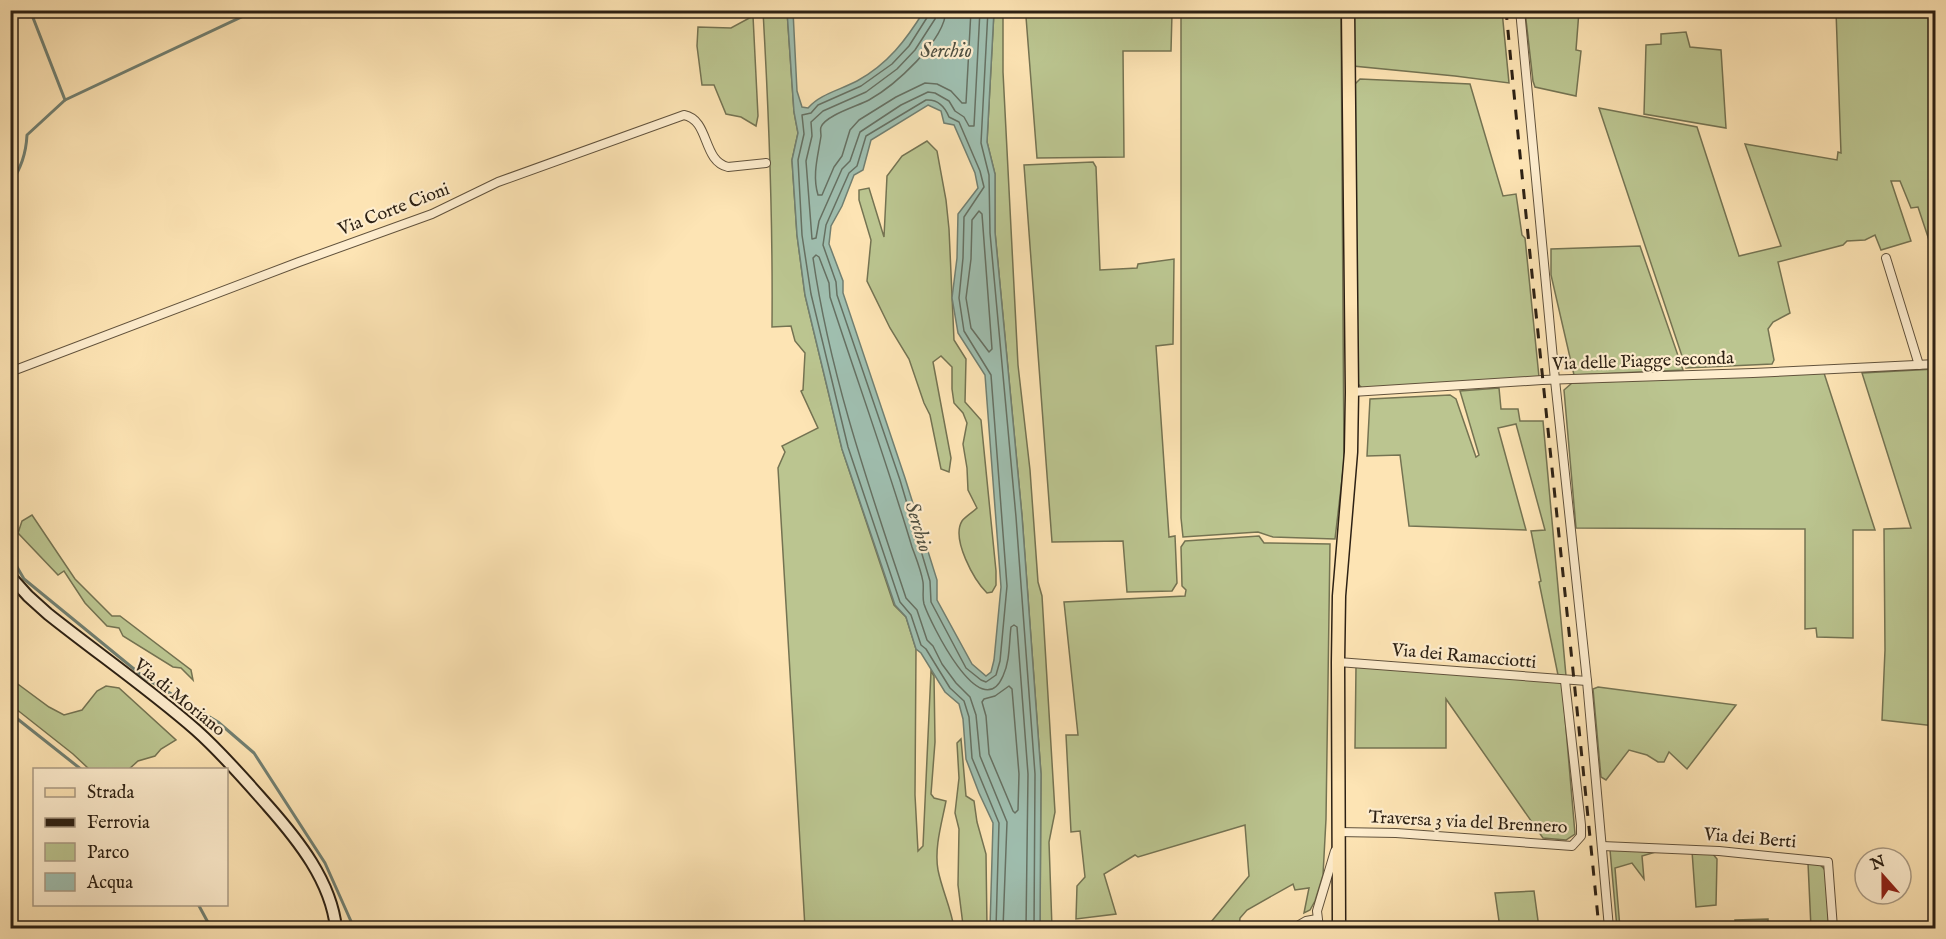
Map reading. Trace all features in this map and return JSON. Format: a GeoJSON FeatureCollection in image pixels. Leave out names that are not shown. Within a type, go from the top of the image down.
{"type":"FeatureCollection","features":[{"type":"Feature","properties":{"kind":"main road"},"geometry":{"type":"LineString","coordinates":[[1339,928],[1338,662],[1341,575],[1351,452],[1352,393],[1348,10]]}},
{"type":"Feature","properties":{"kind":"main road","name":"Via di Moriano"},"geometry":{"type":"LineString","coordinates":[[10,576],[48,614],[195,729],[223,756],[283,822],[306,854],[325,889],[336,928]]}},
{"type":"Feature","properties":{"kind":"street"},"geometry":{"type":"LineString","coordinates":[[1520,10],[1555,380],[1587,681],[1609,928]]}},
{"type":"Feature","properties":{"kind":"street","name":"Via Corte Cioni"},"geometry":{"type":"LineString","coordinates":[[10,372],[432,214],[498,182],[684,115],[694,118],[698,123],[712,155],[722,165],[728,167],[766,163]]}},
{"type":"Feature","properties":{"kind":"street"},"geometry":{"type":"LineString","coordinates":[[1886,258],[1918,365]]}},
{"type":"Feature","properties":{"kind":"street","name":"Via delle Piagge seconda"},"geometry":{"type":"LineString","coordinates":[[1352,393],[1555,380],[1935,364]]}},
{"type":"Feature","properties":{"kind":"street","name":"Via dei Ramacciotti"},"geometry":{"type":"LineString","coordinates":[[1338,662],[1587,681]]}},
{"type":"Feature","properties":{"kind":"street","name":"Traversa 3 via del Brennero"},"geometry":{"type":"LineString","coordinates":[[1338,837],[1396,833],[1572,846],[1581,836],[1581,825],[1565,681]]}},
{"type":"Feature","properties":{"kind":"street"},"geometry":{"type":"LineString","coordinates":[[1319,928],[1317,911],[1338,837]]}},
{"type":"Feature","properties":{"kind":"street","name":"Via dei Berti"},"geometry":{"type":"LineString","coordinates":[[1602,846],[1707,850],[1828,862],[1833,928]]}},
{"type":"Feature","properties":{"kind":"street"},"geometry":{"type":"LineString","coordinates":[[1294,928],[1306,921],[1317,920]]}},
{"type":"Feature","properties":{"kind":"green space"},"geometry":{"type":"Polygon","coordinates":[[[1030,10],[1159,10],[1172,13],[1171,51],[1123,51],[1124,157],[1037,158],[1026,17],[1030,10]]]}},
{"type":"Feature","properties":{"kind":"green space"},"geometry":{"type":"Polygon","coordinates":[[[1256,10],[1341,11],[1344,462],[1335,539],[1273,537],[1258,532],[1183,537],[1181,518],[1181,16],[1256,13],[1256,10]]]}},
{"type":"Feature","properties":{"kind":"green space"},"geometry":{"type":"Polygon","coordinates":[[[763,11],[787,11],[794,112],[798,133],[792,160],[797,235],[805,295],[842,449],[894,605],[906,617],[916,649],[915,795],[918,851],[923,846],[931,671],[934,676],[935,742],[931,794],[934,798],[946,801],[939,835],[937,862],[954,928],[805,928],[778,468],[785,452],[782,446],[818,428],[801,391],[803,390],[805,353],[795,341],[791,326],[772,327],[770,169],[763,11]]]}},
{"type":"Feature","properties":{"kind":"green space"},"geometry":{"type":"Polygon","coordinates":[[[994,11],[1003,11],[1003,72],[1018,365],[1030,470],[1038,582],[1042,596],[1055,812],[1049,842],[1052,928],[1040,928],[1041,774],[1022,516],[995,232],[995,174],[987,142],[994,11]]]}},
{"type":"Feature","properties":{"kind":"green space"},"geometry":{"type":"Polygon","coordinates":[[[1352,11],[1502,11],[1509,83],[1353,66],[1352,11]]]}},
{"type":"Feature","properties":{"kind":"green space"},"geometry":{"type":"Polygon","coordinates":[[[1525,11],[1579,11],[1576,50],[1581,51],[1576,96],[1535,87],[1525,11]]]}},
{"type":"Feature","properties":{"kind":"green space"},"geometry":{"type":"Polygon","coordinates":[[[1836,11],[1935,11],[1935,258],[1918,207],[1911,208],[1900,181],[1891,181],[1911,241],[1881,250],[1875,235],[1865,240],[1847,241],[1843,245],[1778,262],[1790,313],[1773,322],[1768,329],[1774,360],[1772,364],[1686,368],[1599,108],[1697,127],[1739,256],[1781,246],[1745,144],[1837,160],[1838,152],[1841,153],[1836,11]]]}},
{"type":"Feature","properties":{"kind":"green space"},"geometry":{"type":"Polygon","coordinates":[[[753,16],[758,116],[756,126],[741,117],[726,114],[714,85],[702,85],[697,46],[698,27],[731,28],[753,16]]]}},
{"type":"Feature","properties":{"kind":"green space"},"geometry":{"type":"Polygon","coordinates":[[[1686,32],[1690,47],[1721,50],[1726,128],[1644,114],[1646,45],[1661,44],[1661,34],[1686,32]]]}},
{"type":"Feature","properties":{"kind":"green space"},"geometry":{"type":"Polygon","coordinates":[[[1360,79],[1470,84],[1503,196],[1516,194],[1522,235],[1525,238],[1539,377],[1362,388],[1357,383],[1355,84],[1360,79]]]}},
{"type":"Feature","properties":{"kind":"green space"},"geometry":{"type":"Polygon","coordinates":[[[927,141],[937,151],[946,200],[954,340],[966,359],[965,402],[981,420],[996,571],[996,585],[992,592],[987,593],[970,569],[959,538],[962,521],[977,508],[968,490],[963,444],[967,423],[963,413],[954,403],[952,367],[941,356],[933,362],[951,458],[949,472],[941,469],[930,415],[909,359],[890,328],[867,281],[871,240],[859,200],[859,190],[869,188],[884,237],[887,176],[902,156],[927,141]]]}},
{"type":"Feature","properties":{"kind":"green space"},"geometry":{"type":"Polygon","coordinates":[[[1093,162],[1096,167],[1100,270],[1137,268],[1138,264],[1174,259],[1173,344],[1156,346],[1169,537],[1175,536],[1177,583],[1172,591],[1127,592],[1123,541],[1052,542],[1024,165],[1093,162]]]}},
{"type":"Feature","properties":{"kind":"green space"},"geometry":{"type":"Polygon","coordinates":[[[1640,246],[1683,370],[1574,375],[1551,275],[1551,249],[1640,246]]]}},
{"type":"Feature","properties":{"kind":"green space"},"geometry":{"type":"Polygon","coordinates":[[[1936,369],[1935,726],[1882,720],[1885,650],[1884,529],[1911,528],[1862,373],[1936,369]]]}},
{"type":"Feature","properties":{"kind":"green space"},"geometry":{"type":"Polygon","coordinates":[[[1824,373],[1875,530],[1853,530],[1853,638],[1817,637],[1816,628],[1805,629],[1805,529],[1576,528],[1564,390],[1572,383],[1824,373]]]}},
{"type":"Feature","properties":{"kind":"green space"},"geometry":{"type":"Polygon","coordinates":[[[1499,388],[1501,409],[1518,409],[1520,421],[1543,421],[1566,676],[1558,675],[1539,582],[1541,581],[1531,531],[1545,530],[1516,424],[1498,428],[1526,530],[1409,526],[1400,455],[1367,456],[1370,399],[1450,395],[1456,399],[1476,457],[1479,455],[1460,391],[1499,388]]]}},
{"type":"Feature","properties":{"kind":"green space"},"geometry":{"type":"Polygon","coordinates":[[[32,515],[75,579],[112,616],[120,616],[191,670],[193,680],[181,668],[173,667],[123,636],[119,628],[107,626],[85,603],[64,571],[58,575],[18,533],[22,521],[32,515]]]}},
{"type":"Feature","properties":{"kind":"green space"},"geometry":{"type":"Polygon","coordinates":[[[1259,536],[1264,543],[1330,544],[1326,819],[1323,875],[1315,901],[1310,910],[1304,913],[1309,888],[1295,890],[1293,884],[1247,910],[1240,918],[1239,928],[1206,928],[1249,876],[1245,825],[1138,857],[1135,855],[1104,874],[1116,914],[1076,919],[1077,886],[1085,877],[1080,831],[1071,832],[1066,735],[1078,735],[1064,602],[1185,596],[1186,590],[1182,586],[1181,547],[1185,541],[1259,536]]]}},
{"type":"Feature","properties":{"kind":"green space"},"geometry":{"type":"Polygon","coordinates":[[[1356,667],[1562,682],[1575,834],[1566,840],[1543,838],[1446,699],[1446,748],[1355,748],[1356,667]]]}},
{"type":"Feature","properties":{"kind":"green space"},"geometry":{"type":"Polygon","coordinates":[[[11,679],[49,707],[64,715],[82,710],[97,691],[106,686],[119,688],[176,740],[161,749],[155,756],[138,761],[130,768],[88,768],[11,705],[11,679]]]}},
{"type":"Feature","properties":{"kind":"green space"},"geometry":{"type":"Polygon","coordinates":[[[1598,687],[1736,705],[1687,769],[1669,752],[1664,762],[1658,762],[1647,755],[1629,750],[1606,780],[1601,777],[1593,689],[1598,687]]]}},
{"type":"Feature","properties":{"kind":"green space"},"geometry":{"type":"Polygon","coordinates":[[[961,739],[966,796],[974,801],[986,854],[987,928],[964,928],[963,925],[958,885],[959,829],[955,813],[959,778],[957,743],[961,739]]]}},
{"type":"Feature","properties":{"kind":"green space"},"geometry":{"type":"Polygon","coordinates":[[[1610,850],[1659,851],[1642,856],[1644,879],[1632,863],[1615,868],[1620,928],[1617,928],[1610,850]]]}},
{"type":"Feature","properties":{"kind":"green space"},"geometry":{"type":"Polygon","coordinates":[[[1692,851],[1712,853],[1717,859],[1716,905],[1696,907],[1692,851]]]}},
{"type":"Feature","properties":{"kind":"green space"},"geometry":{"type":"Polygon","coordinates":[[[1808,863],[1819,864],[1826,872],[1829,928],[1811,928],[1808,863]]]}},
{"type":"Feature","properties":{"kind":"green space"},"geometry":{"type":"Polygon","coordinates":[[[1534,891],[1539,928],[1500,928],[1495,893],[1534,891]]]}},
{"type":"Feature","properties":{"kind":"green space"},"geometry":{"type":"Polygon","coordinates":[[[1768,919],[1768,928],[1736,928],[1735,920],[1768,919]]]}},
{"type":"Feature","properties":{"kind":"water","name":"Serchio"},"geometry":{"type":"Polygon","coordinates":[[[787,11],[793,11],[797,91],[802,107],[808,108],[818,99],[857,81],[878,67],[903,41],[924,11],[994,11],[987,142],[995,174],[995,232],[1022,516],[1041,774],[1040,928],[990,928],[993,823],[966,759],[963,719],[959,704],[945,692],[921,653],[916,649],[906,617],[895,605],[842,449],[805,295],[797,235],[792,160],[798,133],[794,112],[787,11]],[[928,105],[871,140],[863,170],[854,175],[842,206],[831,226],[829,244],[843,281],[843,293],[937,580],[937,600],[972,664],[986,676],[991,672],[994,660],[1001,587],[985,375],[958,333],[952,298],[957,258],[958,214],[978,188],[975,173],[954,125],[944,123],[941,111],[928,105]]]}},
{"type":"Feature","properties":{"kind":"waterway"},"geometry":{"type":"LineString","coordinates":[[30,10],[65,100]]}},
{"type":"Feature","properties":{"kind":"waterway"},"geometry":{"type":"LineString","coordinates":[[10,185],[22,161],[27,135],[65,100],[256,10]]}},
{"type":"Feature","properties":{"kind":"waterway"},"geometry":{"type":"LineString","coordinates":[[10,555],[24,579],[145,678],[218,722],[254,753],[325,863],[354,928]]}},
{"type":"Feature","properties":{"kind":"waterway"},"geometry":{"type":"LineString","coordinates":[[10,713],[79,768]]}},
{"type":"Feature","properties":{"kind":"waterway"},"geometry":{"type":"LineString","coordinates":[[199,906],[211,928]]}},
{"type":"Feature","properties":{"kind":"railway"},"geometry":{"type":"LineString","coordinates":[[1506,10],[1599,928]]}}]}
